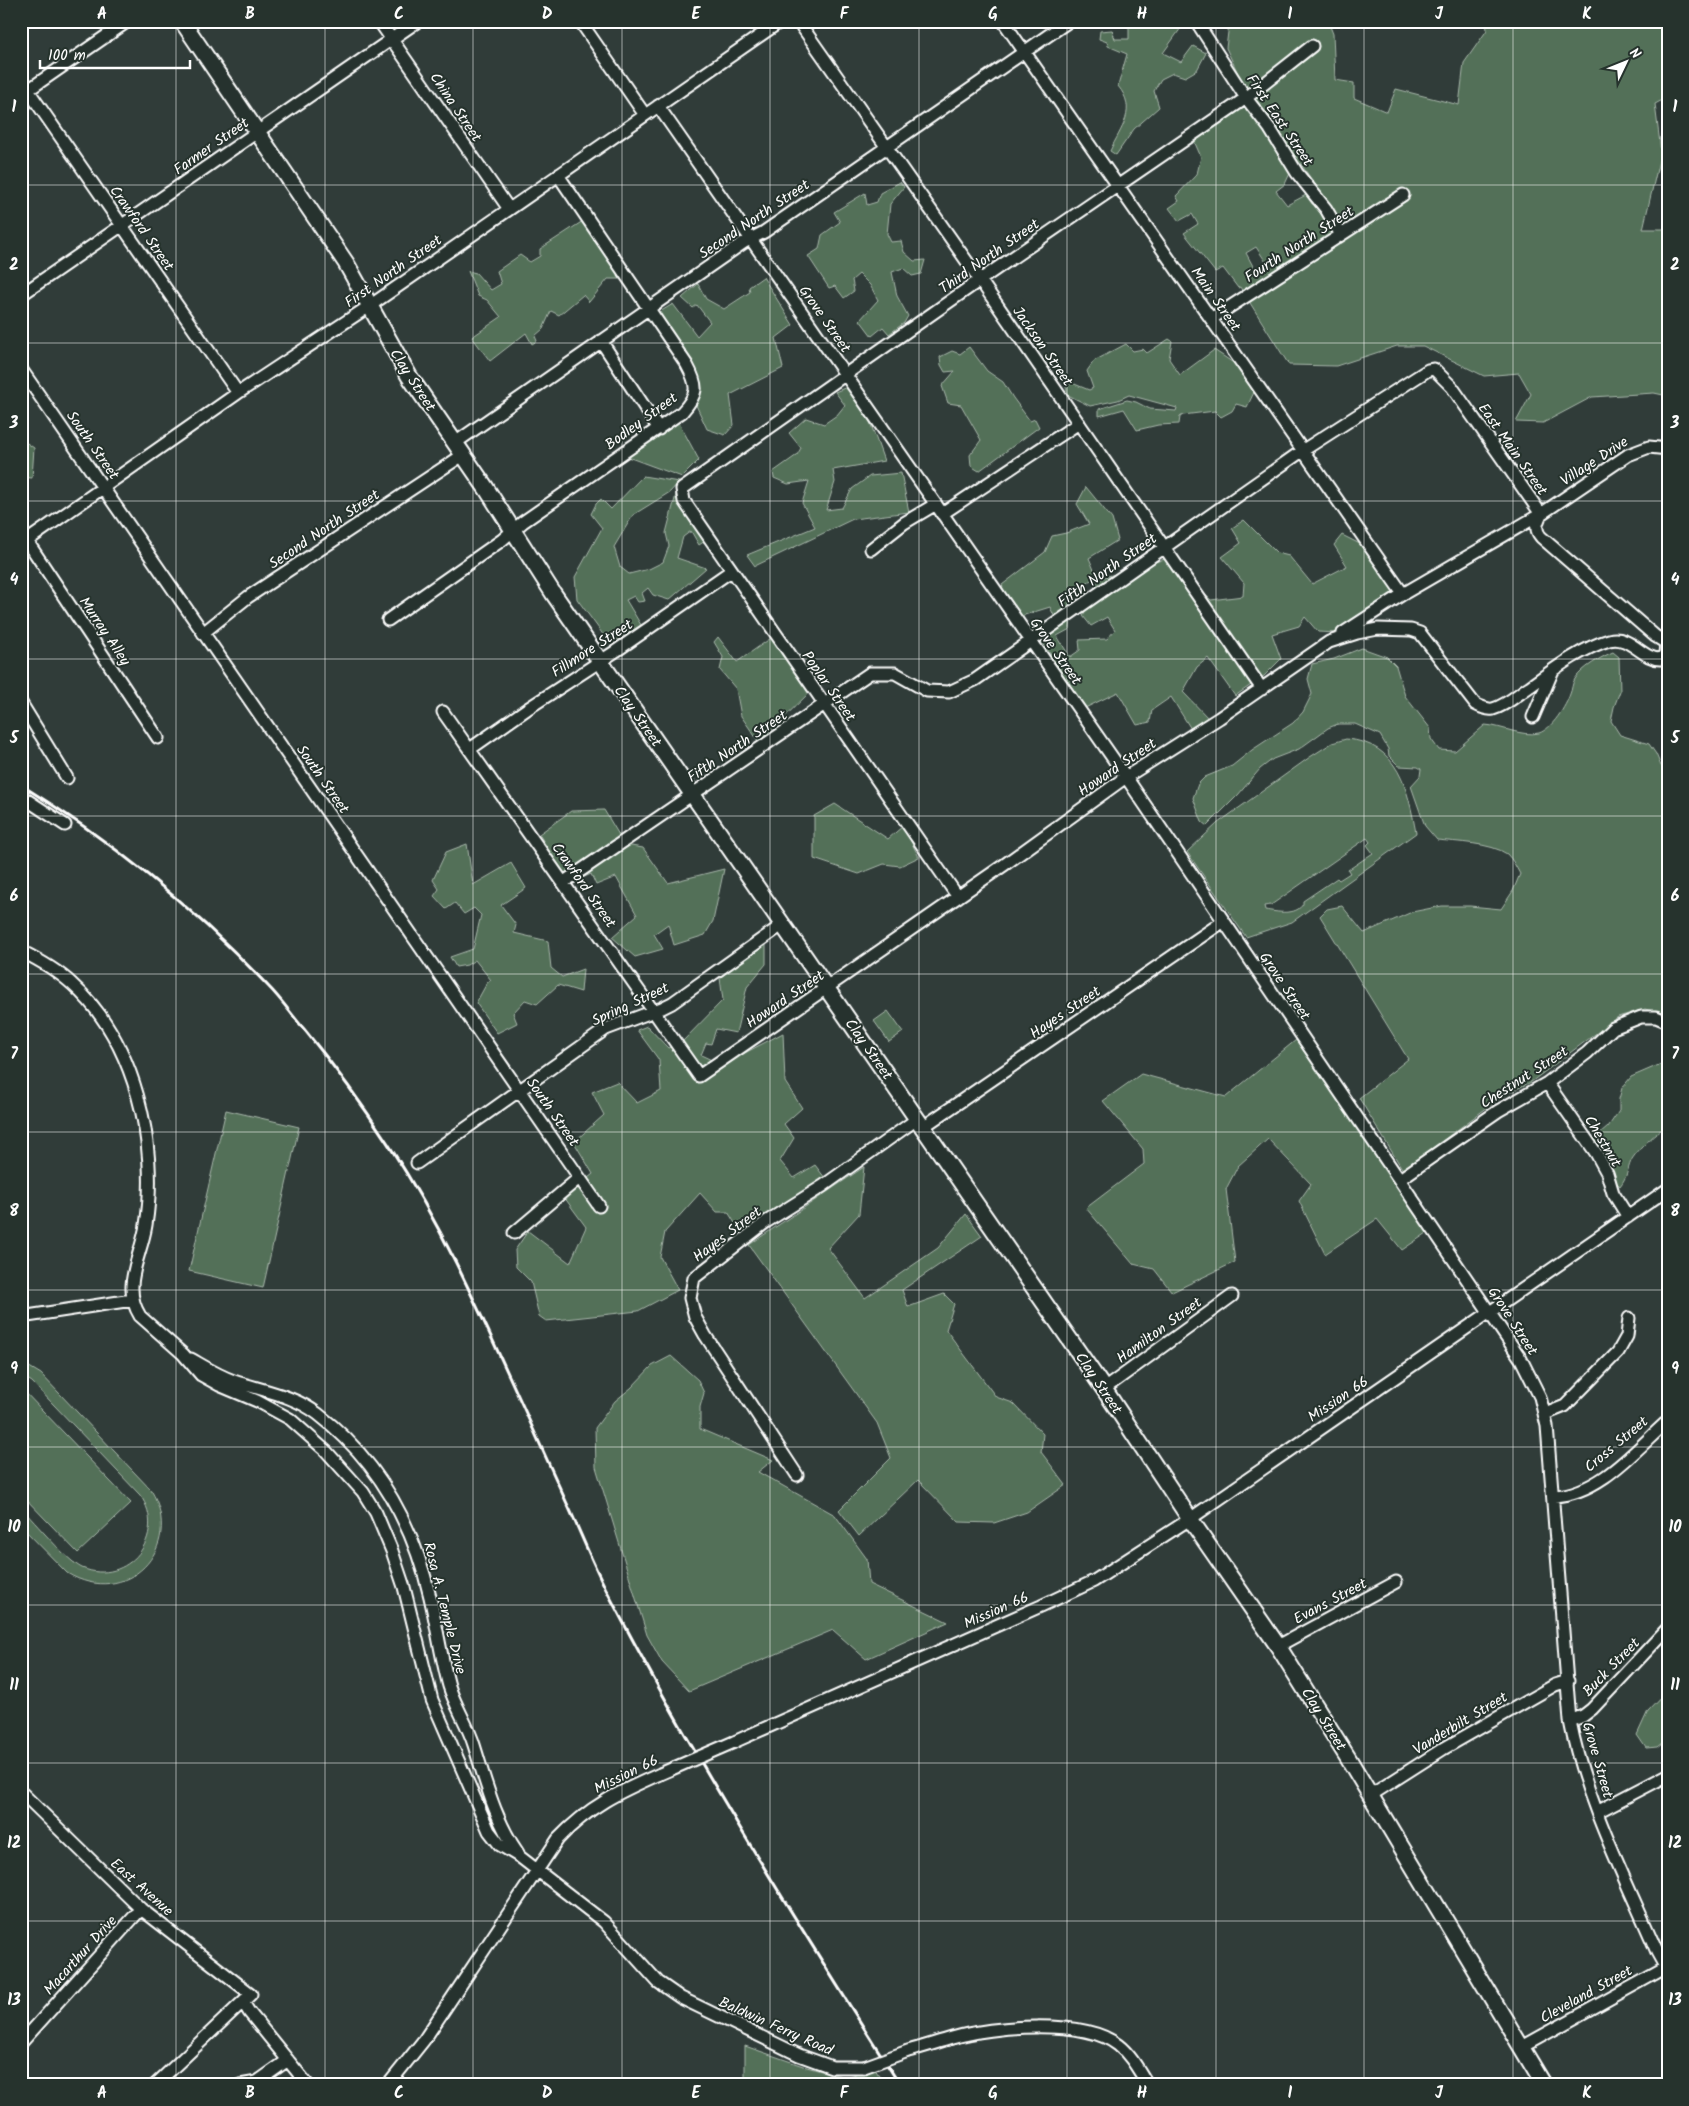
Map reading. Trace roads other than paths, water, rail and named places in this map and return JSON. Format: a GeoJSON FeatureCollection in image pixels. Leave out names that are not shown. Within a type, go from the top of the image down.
{"type":"FeatureCollection","features":[{"type":"Feature","properties":{"kind":"main road","name":"Clay Street"},"geometry":{"type":"LineString","coordinates":[[182,21],[346,263],[409,376],[512,531],[692,795],[1104,1389],[1190,1519],[1278,1646],[1371,1795],[1544,2085]]}},
{"type":"Feature","properties":{"kind":"street"},"geometry":{"type":"LineString","coordinates":[[25,93],[128,21]]}},
{"type":"Feature","properties":{"kind":"street","name":"China Street"},"geometry":{"type":"LineString","coordinates":[[379,21],[508,209]]}},
{"type":"Feature","properties":{"kind":"street","name":"Farmer Street"},"geometry":{"type":"LineString","coordinates":[[21,295],[418,21]]}},
{"type":"Feature","properties":{"kind":"street"},"geometry":{"type":"LineString","coordinates":[[580,21],[645,115]]}},
{"type":"Feature","properties":{"kind":"street","name":"First North Street"},"geometry":{"type":"LineString","coordinates":[[24,543],[238,393],[371,305],[781,21]]}},
{"type":"Feature","properties":{"kind":"street","name":"Jackson Street"},"geometry":{"type":"LineString","coordinates":[[798,21],[980,280],[1262,689]]}},
{"type":"Feature","properties":{"kind":"street","name":"Main Street"},"geometry":{"type":"LineString","coordinates":[[1003,21],[1403,594]]}},
{"type":"Feature","properties":{"kind":"street","name":"Second North Street"},"geometry":{"type":"LineString","coordinates":[[203,632],[248,597],[459,449],[601,341],[764,232],[886,146],[1070,21]]}},
{"type":"Feature","properties":{"kind":"street","name":"First East Street"},"geometry":{"type":"LineString","coordinates":[[1196,21],[1246,98],[1270,128],[1297,173],[1326,209],[1341,235]]}},
{"type":"Feature","properties":{"kind":"street","name":"Third North Street"},"geometry":{"type":"LineString","coordinates":[[682,489],[980,280],[1246,98],[1312,46]]}},
{"type":"Feature","properties":{"kind":"street","name":"Crawford Street"},"geometry":{"type":"LineString","coordinates":[[21,80],[25,93],[122,225],[238,393]]}},
{"type":"Feature","properties":{"kind":"street","name":"Grove Street"},"geometry":{"type":"LineString","coordinates":[[658,106],[1126,777],[1525,1366],[1540,1397],[1545,1414],[1554,1496],[1570,1721],[1580,1764],[1597,1812],[1667,1970]]}},
{"type":"Feature","properties":{"kind":"street","name":"Bodley Street"},"geometry":{"type":"LineString","coordinates":[[388,620],[523,522],[659,428],[686,408],[694,397],[696,386],[687,365],[558,175]]}},
{"type":"Feature","properties":{"kind":"street","name":"Fourth North Street"},"geometry":{"type":"LineString","coordinates":[[1211,319],[1403,195]]}},
{"type":"Feature","properties":{"kind":"street"},"geometry":{"type":"LineString","coordinates":[[601,341],[659,428]]}},
{"type":"Feature","properties":{"kind":"street","name":"South Street"},"geometry":{"type":"LineString","coordinates":[[21,368],[599,1206]]}},
{"type":"Feature","properties":{"kind":"street","name":"Fifth North Street"},"geometry":{"type":"LineString","coordinates":[[564,882],[870,673],[895,673],[927,691],[949,692],[975,680],[1302,451],[1428,370],[1434,369]]}},
{"type":"Feature","properties":{"kind":"street","name":"East Main Street"},"geometry":{"type":"LineString","coordinates":[[1434,369],[1452,387],[1541,514],[1537,523],[1537,532],[1541,537],[1655,636],[1667,643]]}},
{"type":"Feature","properties":{"kind":"street"},"geometry":{"type":"LineString","coordinates":[[871,549],[904,523],[939,509],[1079,423]]}},
{"type":"Feature","properties":{"kind":"street","name":"Village Drive"},"geometry":{"type":"LineString","coordinates":[[1541,514],[1628,454],[1650,447],[1668,449]]}},
{"type":"Feature","properties":{"kind":"street","name":"Poplar Street"},"geometry":{"type":"LineString","coordinates":[[682,489],[684,501],[731,571],[958,897]]}},
{"type":"Feature","properties":{"kind":"street"},"geometry":{"type":"LineString","coordinates":[[1329,642],[1403,594],[1541,514]]}},
{"type":"Feature","properties":{"kind":"street","name":"Murray Alley"},"geometry":{"type":"LineString","coordinates":[[24,543],[158,738]]}},
{"type":"Feature","properties":{"kind":"street","name":"Fillmore Street"},"geometry":{"type":"LineString","coordinates":[[470,749],[731,571]]}},
{"type":"Feature","properties":{"kind":"street","name":"Howard Street"},"geometry":{"type":"LineString","coordinates":[[699,1076],[827,989],[1126,777],[1211,724],[1329,642],[1357,633],[1378,629],[1410,630],[1420,633],[1475,704],[1491,710],[1503,705],[1553,670],[1611,639],[1634,645],[1653,659],[1661,659],[1665,654],[1667,643]]}},
{"type":"Feature","properties":{"kind":"street"},"geometry":{"type":"LineString","coordinates":[[1533,717],[1553,670]]}},
{"type":"Feature","properties":{"kind":"street"},"geometry":{"type":"LineString","coordinates":[[21,703],[68,778]]}},
{"type":"Feature","properties":{"kind":"street","name":"Crawford Street"},"geometry":{"type":"LineString","coordinates":[[442,712],[564,882],[699,1076]]}},
{"type":"Feature","properties":{"kind":"street"},"geometry":{"type":"LineString","coordinates":[[21,796],[65,825]]}},
{"type":"Feature","properties":{"kind":"street","name":"Hayes Street"},"geometry":{"type":"LineString","coordinates":[[797,1475],[702,1329],[690,1298],[694,1278],[766,1222],[920,1123],[1224,921]]}},
{"type":"Feature","properties":{"kind":"street","name":"Spring Street"},"geometry":{"type":"LineString","coordinates":[[417,1163],[606,1029],[672,1003],[782,924]]}},
{"type":"Feature","properties":{"kind":"street"},"geometry":{"type":"LineString","coordinates":[[21,951],[45,963],[63,976],[93,1007],[110,1030],[132,1082],[141,1110],[150,1174],[146,1228],[132,1278],[132,1300],[21,1317]]}},
{"type":"Feature","properties":{"kind":"street","name":"Chestnut Street"},"geometry":{"type":"LineString","coordinates":[[1400,1179],[1498,1111],[1547,1083],[1586,1053],[1613,1028],[1641,1017],[1656,1017],[1668,1022]]}},
{"type":"Feature","properties":{"kind":"street","name":"Chestnut"},"geometry":{"type":"LineString","coordinates":[[1547,1083],[1596,1153],[1613,1193],[1628,1217]]}},
{"type":"Feature","properties":{"kind":"street"},"geometry":{"type":"LineString","coordinates":[[514,1233],[580,1178]]}},
{"type":"Feature","properties":{"kind":"street","name":"Mission 66"},"geometry":{"type":"LineString","coordinates":[[388,2085],[424,2040],[558,1839],[585,1813],[599,1803],[660,1774],[1074,1591],[1120,1565],[1190,1519],[1668,1190]]}},
{"type":"Feature","properties":{"kind":"street","name":"Hamilton Street"},"geometry":{"type":"LineString","coordinates":[[1104,1389],[1232,1296]]}},
{"type":"Feature","properties":{"kind":"street","name":"Rosa A. Temple Drive"},"geometry":{"type":"LineString","coordinates":[[132,1300],[140,1316],[183,1354],[201,1375],[290,1418],[326,1451],[363,1492],[376,1513],[392,1551],[404,1587],[427,1684],[442,1725],[489,1830],[500,1844],[537,1870]]}},
{"type":"Feature","properties":{"kind":"street"},"geometry":{"type":"LineString","coordinates":[[1545,1414],[1565,1406],[1613,1358],[1627,1336],[1629,1318]]}},
{"type":"Feature","properties":{"kind":"street","name":"Rosa A. Temple Drive"},"geometry":{"type":"LineString","coordinates":[[183,1354],[234,1381],[284,1395],[318,1414],[367,1461],[383,1482],[396,1502],[414,1541],[430,1599],[450,1687],[473,1742],[498,1819],[520,1857]]}},
{"type":"Feature","properties":{"kind":"street","name":"Cross Street"},"geometry":{"type":"LineString","coordinates":[[1554,1496],[1572,1494],[1584,1490],[1613,1470],[1668,1421]]}},
{"type":"Feature","properties":{"kind":"street","name":"Evans Street"},"geometry":{"type":"LineString","coordinates":[[1278,1646],[1396,1582]]}},
{"type":"Feature","properties":{"kind":"street","name":"Buck Street"},"geometry":{"type":"LineString","coordinates":[[1570,1721],[1583,1716],[1592,1709],[1668,1628]]}},
{"type":"Feature","properties":{"kind":"street","name":"Vanderbilt Street"},"geometry":{"type":"LineString","coordinates":[[1371,1795],[1477,1730],[1555,1685],[1568,1681]]}},
{"type":"Feature","properties":{"kind":"street"},"geometry":{"type":"LineString","coordinates":[[1597,1812],[1668,1775]]}},
{"type":"Feature","properties":{"kind":"street","name":"East Avenue"},"geometry":{"type":"LineString","coordinates":[[21,1792],[142,1909],[247,1998],[249,2012],[308,2085]]}},
{"type":"Feature","properties":{"kind":"street","name":"Baldwin Ferry Road"},"geometry":{"type":"LineString","coordinates":[[537,1870],[604,1922],[658,1982],[681,1998],[799,2055],[832,2067],[864,2067],[953,2037],[981,2032],[1035,2028],[1087,2031],[1117,2045],[1127,2054],[1148,2085]]}},
{"type":"Feature","properties":{"kind":"street","name":"Macarthur Drive"},"geometry":{"type":"LineString","coordinates":[[21,2043],[142,1909]]}},
{"type":"Feature","properties":{"kind":"street","name":"Cleveland Street"},"geometry":{"type":"LineString","coordinates":[[1522,2047],[1667,1970]]}},
{"type":"Feature","properties":{"kind":"street"},"geometry":{"type":"LineString","coordinates":[[155,2085],[247,1998]]}},
{"type":"Feature","properties":{"kind":"street"},"geometry":{"type":"LineString","coordinates":[[240,2085],[257,2082],[288,2060]]}},
{"type":"Feature","properties":{"kind":"railway"},"geometry":{"type":"LineString","coordinates":[[21,785],[88,829],[120,853],[182,903],[240,958],[277,996],[326,1056],[387,1142],[423,1202],[456,1263],[500,1355],[599,1576],[643,1660],[713,1783],[900,2085]]}}]}
